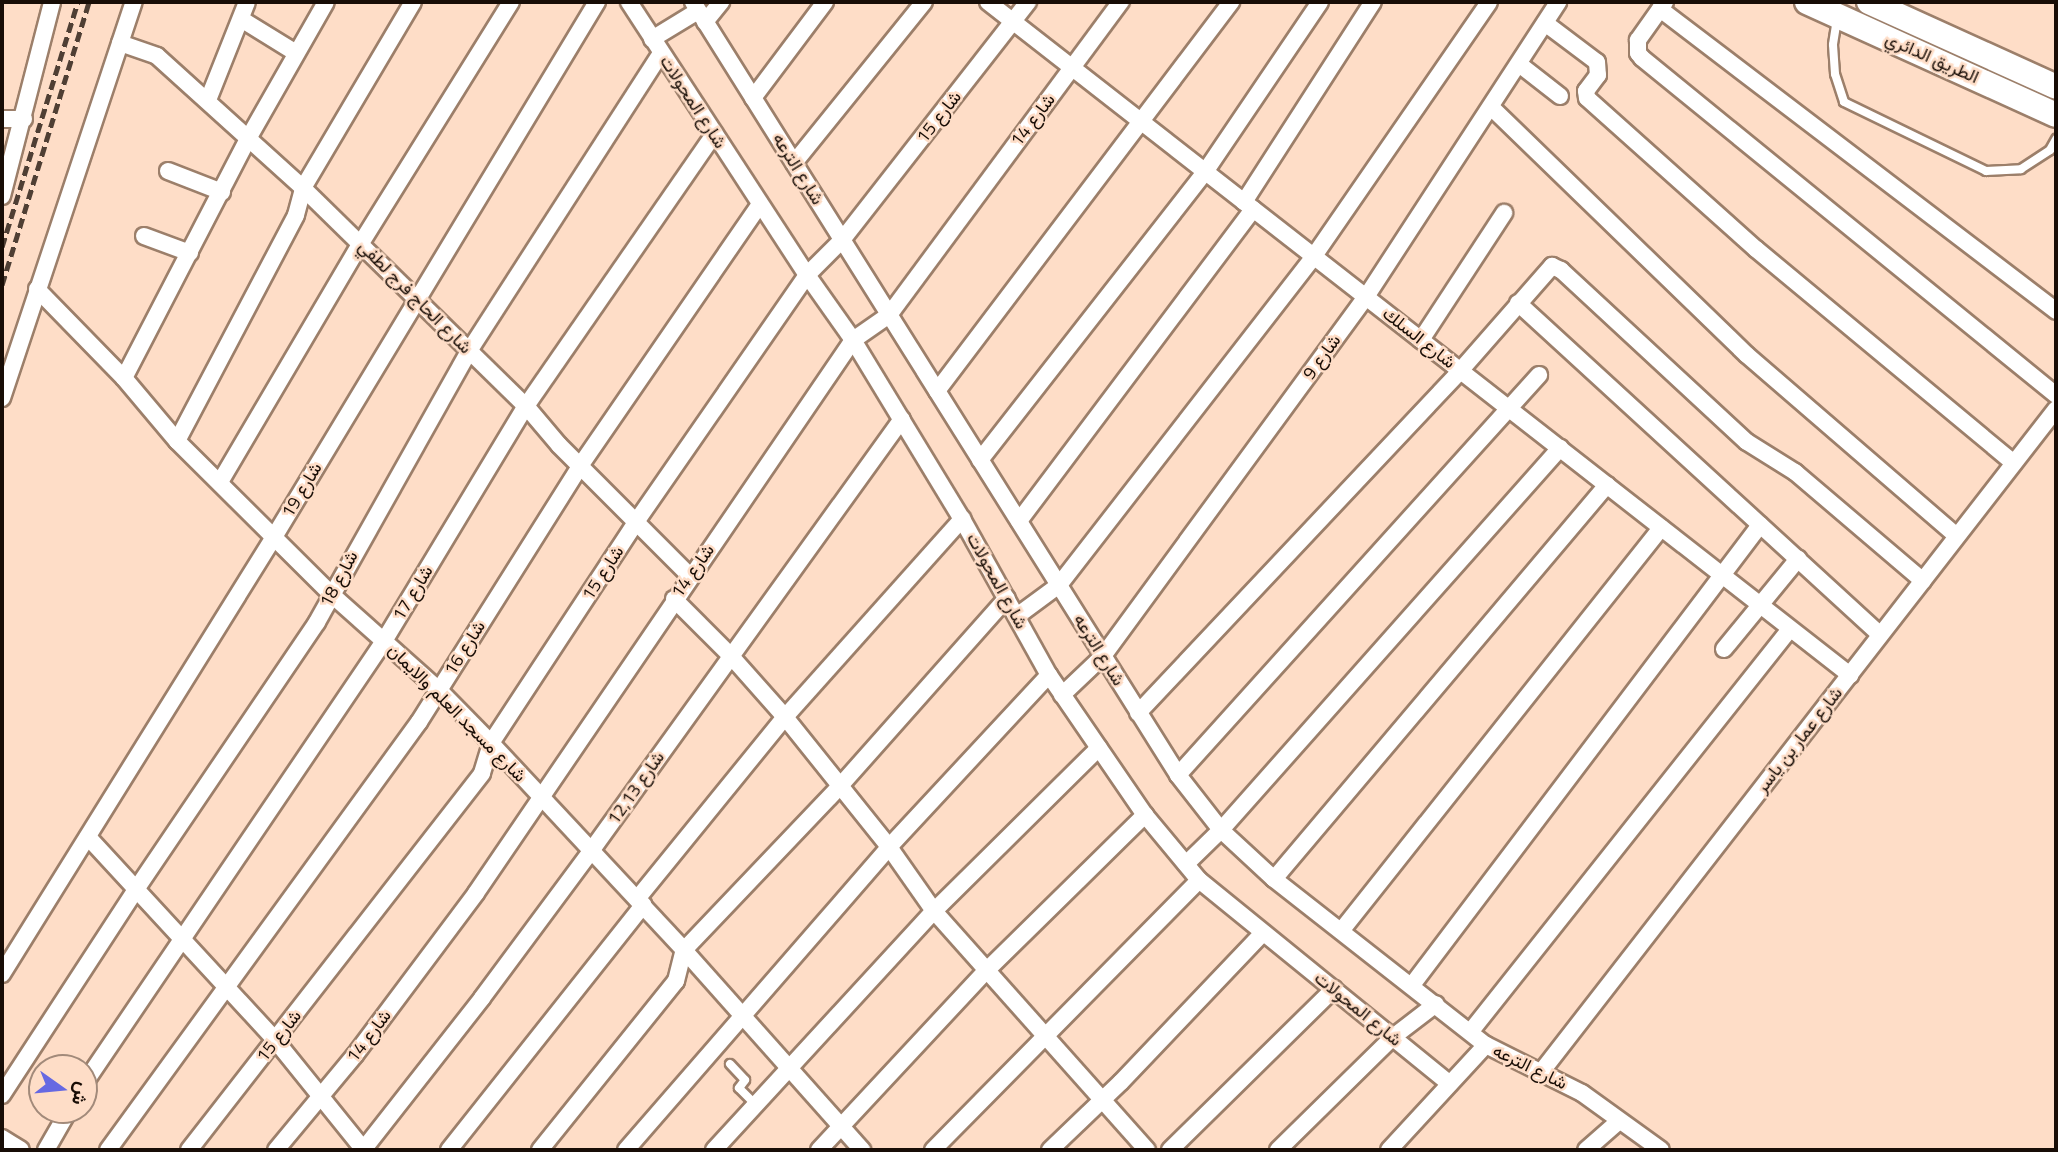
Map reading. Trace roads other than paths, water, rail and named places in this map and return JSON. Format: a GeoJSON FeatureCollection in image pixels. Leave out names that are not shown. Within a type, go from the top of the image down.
{"type":"FeatureCollection","features":[{"type":"Feature","properties":{"kind":"main road","name":"الطريق الدائري"},"geometry":{"type":"LineString","coordinates":[[1807,2],[2056,115]]}},
{"type":"Feature","properties":{"kind":"main road","name":"الطريق الدائري"},"geometry":{"type":"LineString","coordinates":[[1869,2],[2056,87]]}},
{"type":"Feature","properties":{"kind":"street"},"geometry":{"type":"LineString","coordinates":[[2,196],[52,2]]}},
{"type":"Feature","properties":{"kind":"street"},"geometry":{"type":"LineString","coordinates":[[2,398],[134,2]]}},
{"type":"Feature","properties":{"kind":"street"},"geometry":{"type":"LineString","coordinates":[[208,100],[247,2]]}},
{"type":"Feature","properties":{"kind":"street"},"geometry":{"type":"LineString","coordinates":[[124,378],[248,137],[326,2]]}},
{"type":"Feature","properties":{"kind":"street"},"geometry":{"type":"LineString","coordinates":[[177,441],[296,215],[303,188],[414,2]]}},
{"type":"Feature","properties":{"kind":"street"},"geometry":{"type":"LineString","coordinates":[[220,482],[361,243],[511,2]]}},
{"type":"Feature","properties":{"kind":"street","name":"شارع 19"},"geometry":{"type":"LineString","coordinates":[[2,974],[274,537],[416,297],[597,2]]}},
{"type":"Feature","properties":{"kind":"street","name":"شارع المحولات"},"geometry":{"type":"LineString","coordinates":[[629,2],[853,341],[962,519],[1049,675],[1145,815],[1199,880],[1450,1084]]}},
{"type":"Feature","properties":{"kind":"street"},"geometry":{"type":"LineString","coordinates":[[657,46],[699,11],[721,2]]}},
{"type":"Feature","properties":{"kind":"street"},"geometry":{"type":"LineString","coordinates":[[753,98],[825,2]]}},
{"type":"Feature","properties":{"kind":"street"},"geometry":{"type":"LineString","coordinates":[[794,163],[924,2]]}},
{"type":"Feature","properties":{"kind":"street","name":"شارع السلك"},"geometry":{"type":"LineString","coordinates":[[988,2],[1850,675]]}},
{"type":"Feature","properties":{"kind":"street","name":"شارع 15"},"geometry":{"type":"LineString","coordinates":[[189,1150],[482,773],[491,743],[636,522],[807,275],[842,240],[1028,2]]}},
{"type":"Feature","properties":{"kind":"street","name":"شارع 14"},"geometry":{"type":"LineString","coordinates":[[276,1150],[321,1096],[476,893],[674,599],[853,341],[889,315],[1121,2]]}},
{"type":"Feature","properties":{"kind":"street"},"geometry":{"type":"LineString","coordinates":[[937,391],[1231,2]]}},
{"type":"Feature","properties":{"kind":"street"},"geometry":{"type":"LineString","coordinates":[[980,460],[1205,172],[1320,2]]}},
{"type":"Feature","properties":{"kind":"street"},"geometry":{"type":"LineString","coordinates":[[1019,522],[1249,205],[1373,2]]}},
{"type":"Feature","properties":{"kind":"street"},"geometry":{"type":"LineString","coordinates":[[1017,616],[1059,585],[1314,256],[1489,2]]}},
{"type":"Feature","properties":{"kind":"street","name":"شارع 9"},"geometry":{"type":"LineString","coordinates":[[1062,695],[1104,656],[1366,297],[1558,2]]}},
{"type":"Feature","properties":{"kind":"street"},"geometry":{"type":"LineString","coordinates":[[2056,311],[1663,5],[1638,40],[1638,53],[1642,58],[2056,395]]}},
{"type":"Feature","properties":{"kind":"street","name":"شارع الترعه"},"geometry":{"type":"LineString","coordinates":[[699,11],[1178,775],[1221,830],[1274,879],[1486,1045],[1583,1093],[1661,1150]]}},
{"type":"Feature","properties":{"kind":"street"},"geometry":{"type":"LineString","coordinates":[[241,19],[296,53]]}},
{"type":"Feature","properties":{"kind":"street"},"geometry":{"type":"LineString","coordinates":[[1545,23],[1597,62],[1598,75],[1586,91],[1587,98],[1756,249],[2014,463]]}},
{"type":"Feature","properties":{"kind":"street","name":"شارع الحاج فرج لطفي"},"geometry":{"type":"LineString","coordinates":[[120,43],[157,56],[303,188],[526,406],[580,466],[690,576]]}},
{"type":"Feature","properties":{"kind":"street","name":"شارع 18"},"geometry":{"type":"LineString","coordinates":[[2,1095],[136,888],[317,622],[330,593],[468,351],[657,46]]}},
{"type":"Feature","properties":{"kind":"street"},"geometry":{"type":"LineString","coordinates":[[1519,64],[1560,96]]}},
{"type":"Feature","properties":{"kind":"street"},"geometry":{"type":"LineString","coordinates":[[1491,107],[1747,355],[1957,536]]}},
{"type":"Feature","properties":{"kind":"street"},"geometry":{"type":"LineString","coordinates":[[2,119],[24,119]]}},
{"type":"Feature","properties":{"kind":"street","name":"شارع 17"},"geometry":{"type":"LineString","coordinates":[[98,1063],[384,641],[526,406],[714,134]]}},
{"type":"Feature","properties":{"kind":"street"},"geometry":{"type":"LineString","coordinates":[[169,171],[222,192]]}},
{"type":"Feature","properties":{"kind":"street","name":"شارع 16"},"geometry":{"type":"LineString","coordinates":[[108,1150],[228,989],[439,690],[580,466],[760,204]]}},
{"type":"Feature","properties":{"kind":"street"},"geometry":{"type":"LineString","coordinates":[[1420,340],[1504,213]]}},
{"type":"Feature","properties":{"kind":"street"},"geometry":{"type":"LineString","coordinates":[[144,236],[190,253]]}},
{"type":"Feature","properties":{"kind":"street"},"geometry":{"type":"LineString","coordinates":[[1138,712],[1460,371],[1548,268],[1557,267],[1561,270],[1747,442],[1794,472],[1923,581]]}},
{"type":"Feature","properties":{"kind":"street","name":"شارع مسجد العلم والايمان"},"geometry":{"type":"LineString","coordinates":[[37,289],[124,378],[177,441],[330,593],[439,690],[491,743],[684,950],[862,1150]]}},
{"type":"Feature","properties":{"kind":"street"},"geometry":{"type":"LineString","coordinates":[[1518,303],[1880,635]]}},
{"type":"Feature","properties":{"kind":"street"},"geometry":{"type":"LineString","coordinates":[[1178,775],[1539,375]]}},
{"type":"Feature","properties":{"kind":"street","name":"شارع عمار بن ياسر"},"geometry":{"type":"LineString","coordinates":[[1542,1071],[2056,409]]}},
{"type":"Feature","properties":{"kind":"street","name":"شارع 12,13"},"geometry":{"type":"LineString","coordinates":[[363,1150],[482,998],[591,851],[902,419]]}},
{"type":"Feature","properties":{"kind":"street"},"geometry":{"type":"LineString","coordinates":[[1186,864],[1221,830],[1560,449]]}},
{"type":"Feature","properties":{"kind":"street"},"geometry":{"type":"LineString","coordinates":[[1274,879],[1607,485]]}},
{"type":"Feature","properties":{"kind":"street"},"geometry":{"type":"LineString","coordinates":[[449,1150],[785,717],[962,519]]}},
{"type":"Feature","properties":{"kind":"street"},"geometry":{"type":"LineString","coordinates":[[1412,985],[1760,525]]}},
{"type":"Feature","properties":{"kind":"street"},"geometry":{"type":"LineString","coordinates":[[1341,931],[1661,528]]}},
{"type":"Feature","properties":{"kind":"street"},"geometry":{"type":"LineString","coordinates":[[1724,649],[1798,559]]}},
{"type":"Feature","properties":{"kind":"street"},"geometry":{"type":"LineString","coordinates":[[540,1150],[676,981],[684,950],[840,786],[1007,598]]}},
{"type":"Feature","properties":{"kind":"street"},"geometry":{"type":"LineString","coordinates":[[674,599],[730,655],[785,717],[889,847],[934,911],[1147,1150]]}},
{"type":"Feature","properties":{"kind":"street"},"geometry":{"type":"LineString","coordinates":[[1471,1031],[1790,629]]}},
{"type":"Feature","properties":{"kind":"street"},"geometry":{"type":"LineString","coordinates":[[626,1150],[889,847],[1049,675]]}},
{"type":"Feature","properties":{"kind":"street"},"geometry":{"type":"LineString","coordinates":[[714,1150],[934,911],[1099,748]]}},
{"type":"Feature","properties":{"kind":"street"},"geometry":{"type":"LineString","coordinates":[[819,1150],[986,971],[1145,815]]}},
{"type":"Feature","properties":{"kind":"street"},"geometry":{"type":"LineString","coordinates":[[88,837],[276,1041],[363,1150]]}},
{"type":"Feature","properties":{"kind":"street"},"geometry":{"type":"LineString","coordinates":[[933,1150],[1199,880]]}},
{"type":"Feature","properties":{"kind":"street"},"geometry":{"type":"LineString","coordinates":[[1050,1150],[1263,933]]}},
{"type":"Feature","properties":{"kind":"street"},"geometry":{"type":"LineString","coordinates":[[1170,1150],[1334,989]]}},
{"type":"Feature","properties":{"kind":"street"},"geometry":{"type":"LineString","coordinates":[[1278,1150],[1393,1037],[1436,1004]]}},
{"type":"Feature","properties":{"kind":"street"},"geometry":{"type":"LineString","coordinates":[[1389,1150],[1486,1045]]}},
{"type":"Feature","properties":{"kind":"street"},"geometry":{"type":"LineString","coordinates":[[1586,1150],[1619,1121]]}},
{"type":"Feature","properties":{"kind":"street"},"geometry":{"type":"LineString","coordinates":[[47,1150],[61,1124]]}},
{"type":"Feature","properties":{"kind":"street"},"geometry":{"type":"LineString","coordinates":[[2,1138],[22,1150]]}},
{"type":"Feature","properties":{"kind":"lane"},"geometry":{"type":"LineString","coordinates":[[1838,16],[1833,54],[1835,74],[1844,102],[1986,172],[2021,169],[2050,150],[2056,139]]}},
{"type":"Feature","properties":{"kind":"lane"},"geometry":{"type":"LineString","coordinates":[[730,1064],[745,1080],[739,1088],[755,1104]]}},
{"type":"Feature","properties":{"kind":"railway"},"geometry":{"type":"LineString","coordinates":[[2,247],[78,2]]}},
{"type":"Feature","properties":{"kind":"railway"},"geometry":{"type":"LineString","coordinates":[[2,285],[89,2]]}}]}
